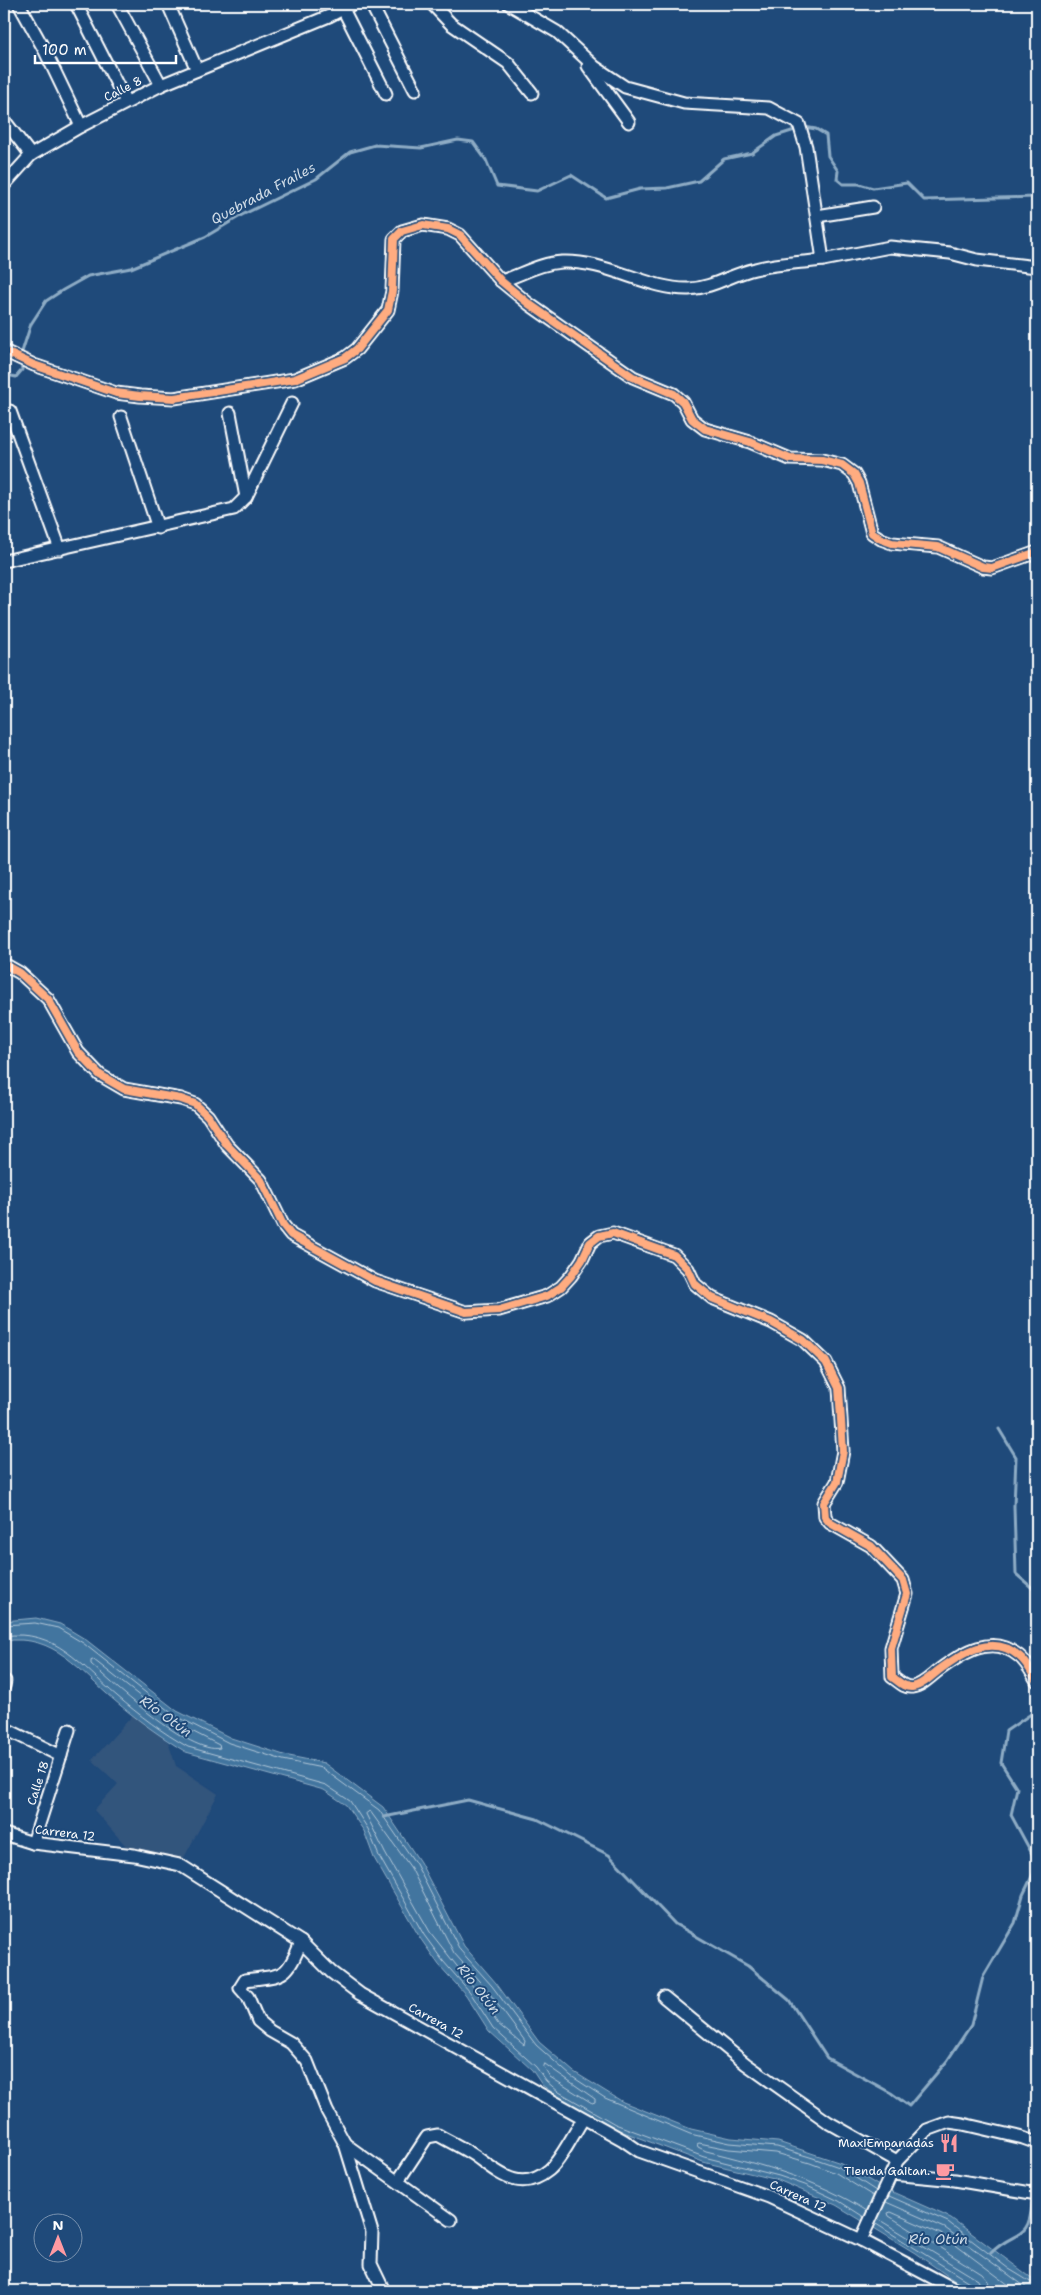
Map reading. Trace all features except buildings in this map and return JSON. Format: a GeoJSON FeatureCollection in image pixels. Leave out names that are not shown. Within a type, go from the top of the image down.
{"type":"FeatureCollection","features":[{"type":"Feature","properties":{"kind":"street"},"geometry":{"type":"LineString","coordinates":[[19,4],[45,51],[80,126]]}},
{"type":"Feature","properties":{"kind":"street"},"geometry":{"type":"LineString","coordinates":[[76,4],[126,102]]}},
{"type":"Feature","properties":{"kind":"street"},"geometry":{"type":"LineString","coordinates":[[117,4],[161,85]]}},
{"type":"Feature","properties":{"kind":"street"},"geometry":{"type":"LineString","coordinates":[[168,4],[197,70]]}},
{"type":"Feature","properties":{"kind":"street"},"geometry":{"type":"LineString","coordinates":[[371,4],[415,90]]}},
{"type":"Feature","properties":{"kind":"street"},"geometry":{"type":"LineString","coordinates":[[432,4],[451,24],[508,63],[532,93]]}},
{"type":"Feature","properties":{"kind":"street"},"geometry":{"type":"LineString","coordinates":[[509,4],[557,32],[595,67],[625,86],[684,103],[769,108],[801,126],[806,147],[823,260]]}},
{"type":"Feature","properties":{"kind":"street"},"geometry":{"type":"LineString","coordinates":[[347,6],[386,94]]}},
{"type":"Feature","properties":{"kind":"street","name":"Calle 8"},"geometry":{"type":"LineString","coordinates":[[4,185],[31,155],[80,126],[161,85],[347,6]]}},
{"type":"Feature","properties":{"kind":"street"},"geometry":{"type":"LineString","coordinates":[[575,48],[629,122]]}},
{"type":"Feature","properties":{"kind":"street"},"geometry":{"type":"LineString","coordinates":[[4,120],[31,155]]}},
{"type":"Feature","properties":{"kind":"street"},"geometry":{"type":"LineString","coordinates":[[817,216],[873,208]]}},
{"type":"Feature","properties":{"kind":"street"},"geometry":{"type":"LineString","coordinates":[[4,351],[34,365],[116,393],[174,398],[295,378],[345,358],[357,349],[388,310],[392,291],[394,239],[402,230],[423,224],[448,229],[460,235],[500,282],[528,304],[556,321],[634,377],[674,394],[683,402],[692,418],[705,429],[750,442],[790,459],[822,460],[842,465],[854,474],[859,482],[872,533],[881,539],[892,543],[938,548],[983,567],[992,568],[1037,552]]}},
{"type":"Feature","properties":{"kind":"street"},"geometry":{"type":"LineString","coordinates":[[500,282],[544,265],[563,262],[594,264],[669,286],[688,289],[708,286],[754,269],[823,260],[890,247],[950,253],[977,260],[1037,266]]}},
{"type":"Feature","properties":{"kind":"street"},"geometry":{"type":"LineString","coordinates":[[4,561],[158,528],[234,509],[246,497],[292,403]]}},
{"type":"Feature","properties":{"kind":"street"},"geometry":{"type":"LineString","coordinates":[[10,411],[60,549]]}},
{"type":"Feature","properties":{"kind":"street"},"geometry":{"type":"LineString","coordinates":[[230,413],[246,497]]}},
{"type":"Feature","properties":{"kind":"street"},"geometry":{"type":"LineString","coordinates":[[121,417],[158,528]]}},
{"type":"Feature","properties":{"kind":"street"},"geometry":{"type":"LineString","coordinates":[[4,964],[20,973],[48,999],[78,1052],[100,1075],[124,1089],[181,1099],[195,1104],[208,1116],[227,1145],[261,1180],[283,1225],[292,1235],[375,1281],[466,1312],[500,1310],[547,1296],[561,1287],[582,1260],[590,1243],[599,1236],[613,1233],[674,1255],[688,1269],[695,1284],[712,1298],[771,1322],[803,1340],[826,1362],[839,1388],[843,1451],[837,1482],[824,1503],[825,1517],[830,1523],[871,1546],[903,1580],[906,1586],[907,1594],[891,1648],[892,1677],[902,1684],[912,1687],[922,1683],[968,1651],[995,1646],[1007,1648],[1021,1657],[1037,1681]]}},
{"type":"Feature","properties":{"kind":"street"},"geometry":{"type":"LineString","coordinates":[[4,1728],[61,1756]]}},
{"type":"Feature","properties":{"kind":"street","name":"Calle 18"},"geometry":{"type":"LineString","coordinates":[[33,1844],[69,1730]]}},
{"type":"Feature","properties":{"kind":"street","name":"Carrera 12"},"geometry":{"type":"LineString","coordinates":[[4,1834],[33,1844],[134,1855],[180,1865],[301,1942],[331,1972],[360,1994],[582,2119],[623,2140],[639,2151],[769,2197],[861,2240],[958,2291]]}},
{"type":"Feature","properties":{"kind":"street"},"geometry":{"type":"LineString","coordinates":[[301,1942],[293,1963],[283,1974],[245,1980],[240,1988],[248,1997],[258,2020],[270,2031],[292,2043],[307,2061],[328,2111],[345,2144],[372,2232],[371,2264],[384,2291]]}},
{"type":"Feature","properties":{"kind":"street"},"geometry":{"type":"LineString","coordinates":[[664,1998],[746,2064],[828,2122],[897,2161]]}},
{"type":"Feature","properties":{"kind":"street"},"geometry":{"type":"LineString","coordinates":[[398,2181],[427,2137],[438,2134],[473,2155],[505,2178],[519,2181],[536,2178],[550,2169],[582,2119]]}},
{"type":"Feature","properties":{"kind":"street"},"geometry":{"type":"LineString","coordinates":[[861,2240],[872,2220],[897,2161],[919,2135],[934,2126],[949,2122],[1023,2138],[1037,2144]]}},
{"type":"Feature","properties":{"kind":"street"},"geometry":{"type":"LineString","coordinates":[[345,2144],[450,2220]]}},
{"type":"Feature","properties":{"kind":"street"},"geometry":{"type":"LineString","coordinates":[[892,2174],[955,2180],[1037,2194]]}},
{"type":"Feature","properties":{"kind":"shaded area"},"geometry":{"type":"Polygon","coordinates":[[[133,1715],[168,1742],[176,1766],[218,1794],[180,1865],[134,1855],[94,1810],[118,1784],[92,1760],[133,1715]]]}},
{"type":"Feature","properties":{"kind":"water","name":"Río Otún"},"geometry":{"type":"Polygon","coordinates":[[[36,1618],[60,1624],[85,1639],[177,1711],[231,1738],[284,1755],[324,1763],[383,1807],[420,1862],[464,1946],[496,1983],[539,2042],[574,2072],[623,2102],[691,2129],[731,2138],[778,2142],[841,2163],[879,2186],[951,2218],[1037,2282],[1037,2291],[976,2291],[955,2281],[915,2253],[836,2205],[778,2180],[703,2162],[613,2128],[557,2096],[542,2085],[532,2070],[489,2031],[466,1995],[439,1965],[420,1938],[374,1858],[364,1831],[346,1805],[324,1790],[186,1752],[131,1714],[77,1666],[52,1649],[38,1643],[22,1640],[4,1641],[4,1621],[36,1618]]]}},
{"type":"Feature","properties":{"kind":"waterway","name":"Quebrada Frailes"},"geometry":{"type":"LineString","coordinates":[[804,127],[816,129],[826,135],[828,156],[838,171],[837,179],[843,184],[859,184],[873,188],[907,183],[924,200],[1037,197]]}},
{"type":"Feature","properties":{"kind":"waterway","name":"Quebrada Frailes"},"geometry":{"type":"LineString","coordinates":[[21,355],[31,324],[46,301],[63,290],[88,276],[131,268],[205,237],[242,215],[316,179],[350,152],[375,145],[421,148],[458,140],[473,142],[486,160],[497,186],[537,191],[571,175],[606,198],[640,189],[667,188],[699,181],[724,159],[752,153],[776,136],[798,129]]}},
{"type":"Feature","properties":{"kind":"waterway","name":"Quebrada Frailes"},"geometry":{"type":"LineString","coordinates":[[4,366],[7,375],[16,377],[22,370],[21,361]]}},
{"type":"Feature","properties":{"kind":"waterway"},"geometry":{"type":"LineString","coordinates":[[999,1429],[1016,1457],[1014,1506],[1016,1574],[1037,1592]]}},
{"type":"Feature","properties":{"kind":"waterway"},"geometry":{"type":"LineString","coordinates":[[1037,1710],[1006,1731],[1001,1763],[1017,1788],[1011,1815],[1037,1863]]}},
{"type":"Feature","properties":{"kind":"waterway"},"geometry":{"type":"LineString","coordinates":[[384,1817],[468,1800],[537,1819],[609,1855],[675,1924],[748,1966],[789,2000],[827,2058],[891,2093],[909,2106],[947,2061],[971,2025],[983,1977],[1015,1923],[1023,1895],[1037,1866]]}},
{"type":"Feature","properties":{"kind":"waterway"},"geometry":{"type":"LineString","coordinates":[[991,2253],[1024,2230],[1028,2224],[1032,2203],[1037,2199]]}},
{"type":"Feature","properties":{"kind":"cycle path"},"geometry":{"type":"LineString","coordinates":[[4,351],[34,365],[116,393],[140,396],[174,398],[295,379],[345,358],[357,349],[388,310],[392,291],[394,239],[402,231],[423,225],[448,229],[460,235],[501,281],[529,304],[633,377],[674,394],[683,402],[692,419],[705,429],[750,442],[790,459],[822,460],[842,465],[854,474],[859,483],[872,533],[881,539],[892,543],[938,547],[983,567],[992,568],[1037,552]]}},
{"type":"Feature","properties":{"kind":"cycle path"},"geometry":{"type":"LineString","coordinates":[[4,964],[20,973],[48,999],[78,1052],[100,1075],[124,1089],[181,1099],[195,1104],[208,1116],[227,1145],[261,1180],[283,1225],[291,1235],[375,1281],[466,1312],[499,1310],[547,1296],[561,1287],[582,1260],[590,1243],[599,1236],[613,1233],[674,1255],[688,1269],[695,1284],[712,1298],[771,1322],[803,1340],[826,1362],[839,1388],[843,1451],[837,1482],[824,1503],[825,1517],[830,1523],[871,1546],[903,1580],[907,1594],[891,1648],[892,1677],[906,1686],[916,1686],[967,1652],[988,1646],[998,1646],[1009,1649],[1022,1658],[1037,1681]]}},
{"type":"Feature","properties":{"kind":"place","name":"MaxiEmpanadas"},"geometry":{"type":"Point","coordinates":[949,2143]}},
{"type":"Feature","properties":{"kind":"place","name":"Tienda Gaitan."},"geometry":{"type":"Point","coordinates":[945,2171]}}]}
